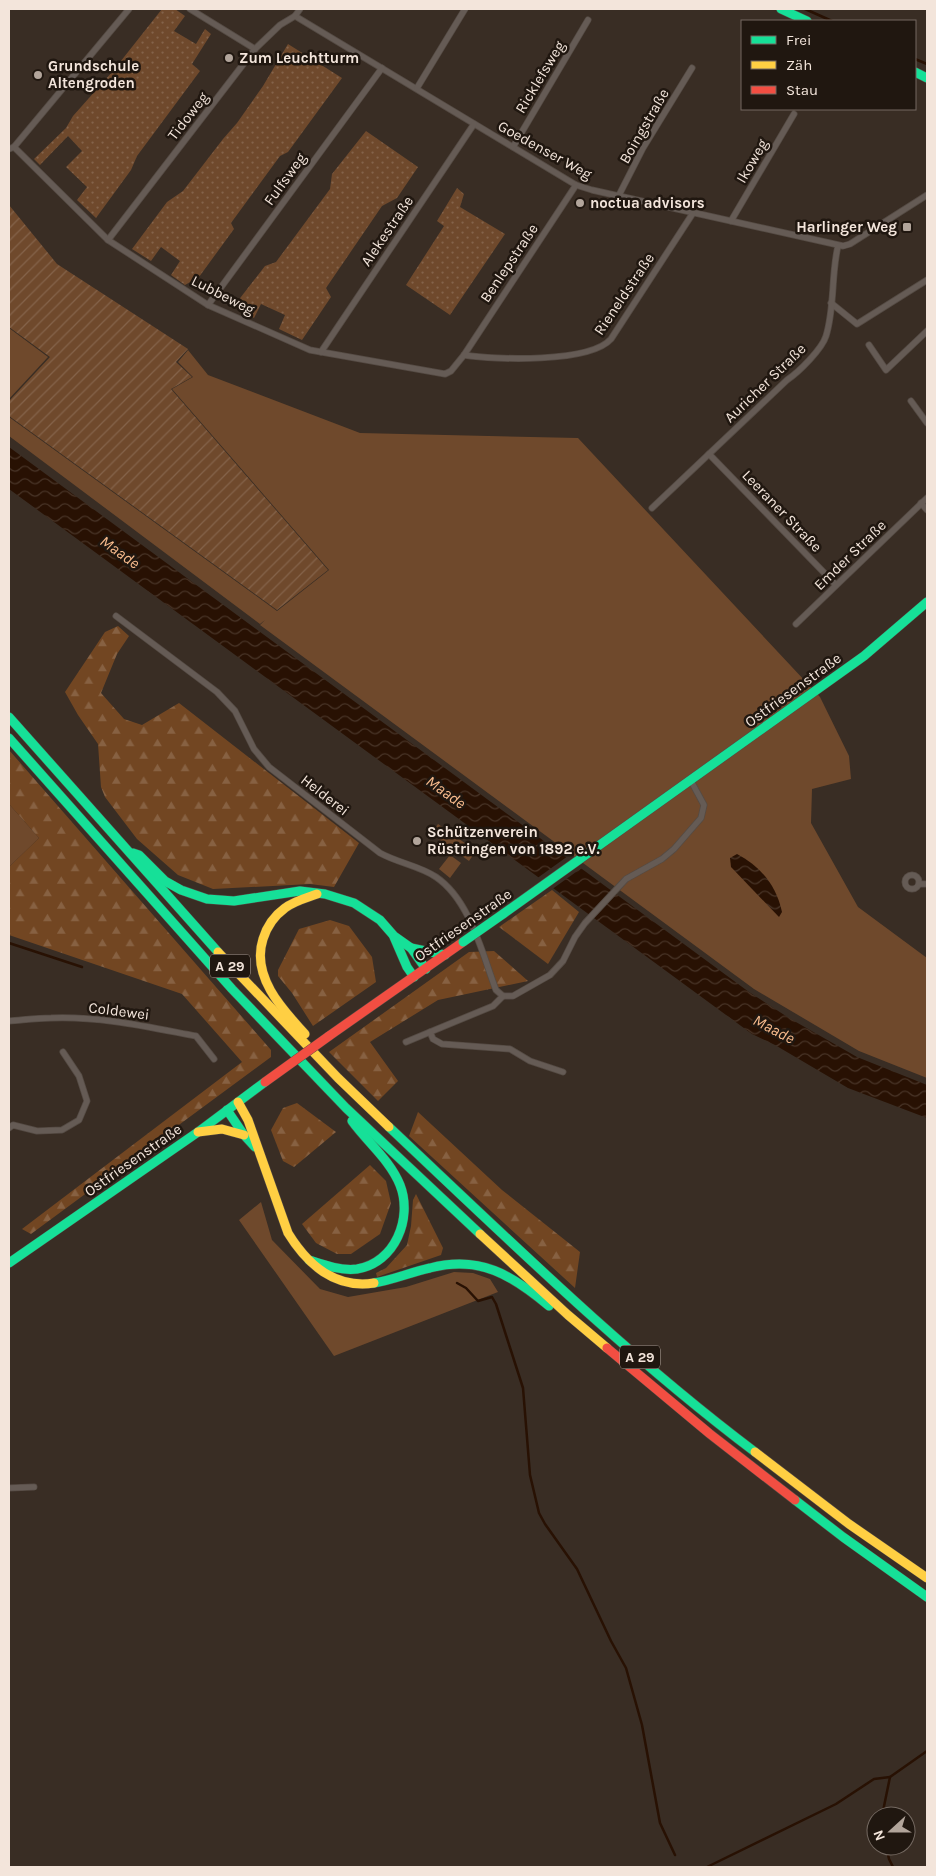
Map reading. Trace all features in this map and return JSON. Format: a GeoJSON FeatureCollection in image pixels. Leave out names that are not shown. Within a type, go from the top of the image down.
{"type":"FeatureCollection","features":[{"type":"Feature","properties":{"kind":"main road"},"geometry":{"type":"LineString","coordinates":[[780,9],[805,20]]}},
{"type":"Feature","properties":{"kind":"main road","name":"Ostfriesenstraße"},"geometry":{"type":"LineString","coordinates":[[9,1262],[198,1132],[329,1036],[535,892],[864,656],[927,602]]}},
{"type":"Feature","properties":{"kind":"main road","name":"A 29"},"geometry":{"type":"LineString","coordinates":[[9,718],[243,980],[338,1078],[541,1272],[728,1432],[850,1524],[927,1578]]}},
{"type":"Feature","properties":{"kind":"main road","name":"A 29"},"geometry":{"type":"LineString","coordinates":[[9,738],[208,963],[346,1108],[568,1315],[710,1434],[843,1537],[927,1597]]}},
{"type":"Feature","properties":{"kind":"main road"},"geometry":{"type":"LineString","coordinates":[[125,850],[139,855],[165,881],[181,890],[207,899],[234,901],[300,891],[354,903],[380,920],[394,936],[411,948],[426,969]]}},
{"type":"Feature","properties":{"kind":"main road"},"geometry":{"type":"LineString","coordinates":[[319,894],[286,907],[276,916],[269,924],[263,937],[260,959],[271,993],[285,1013],[330,1061],[338,1078]]}},
{"type":"Feature","properties":{"kind":"main road"},"geometry":{"type":"LineString","coordinates":[[394,936],[407,967],[414,977]]}},
{"type":"Feature","properties":{"kind":"main road"},"geometry":{"type":"LineString","coordinates":[[411,948],[445,955]]}},
{"type":"Feature","properties":{"kind":"main road"},"geometry":{"type":"LineString","coordinates":[[238,1102],[248,1120],[288,1233],[294,1244],[316,1269],[330,1277],[358,1284],[386,1281],[446,1264],[472,1263],[485,1266],[514,1279],[550,1307],[568,1315]]}},
{"type":"Feature","properties":{"kind":"main road"},"geometry":{"type":"LineString","coordinates":[[309,1260],[339,1268],[364,1267],[377,1262],[388,1253],[402,1229],[405,1202],[400,1185],[386,1162],[353,1122],[346,1108]]}},
{"type":"Feature","properties":{"kind":"main road"},"geometry":{"type":"LineString","coordinates":[[227,1110],[244,1135],[259,1152]]}},
{"type":"Feature","properties":{"kind":"main road"},"geometry":{"type":"LineString","coordinates":[[198,1132],[222,1129],[244,1135]]}},
{"type":"Feature","properties":{"kind":"street"},"geometry":{"type":"LineString","coordinates":[[12,148],[129,9]]}},
{"type":"Feature","properties":{"kind":"street"},"geometry":{"type":"LineString","coordinates":[[190,9],[255,49]]}},
{"type":"Feature","properties":{"kind":"street","name":"Tidoweg"},"geometry":{"type":"LineString","coordinates":[[108,240],[255,49],[280,25],[295,16],[300,9]]}},
{"type":"Feature","properties":{"kind":"street"},"geometry":{"type":"LineString","coordinates":[[416,88],[464,9]]}},
{"type":"Feature","properties":{"kind":"street","name":"Goedenser Weg"},"geometry":{"type":"LineString","coordinates":[[295,16],[576,185],[618,197],[838,246]]}},
{"type":"Feature","properties":{"kind":"street","name":"Ricklefsweg"},"geometry":{"type":"LineString","coordinates":[[513,146],[588,20]]}},
{"type":"Feature","properties":{"kind":"street","name":"Fulfsweg"},"geometry":{"type":"LineString","coordinates":[[208,305],[382,68]]}},
{"type":"Feature","properties":{"kind":"street","name":"Boingstraße"},"geometry":{"type":"LineString","coordinates":[[618,197],[644,148],[692,68]]}},
{"type":"Feature","properties":{"kind":"street","name":"Ikoweg"},"geometry":{"type":"LineString","coordinates":[[731,221],[794,114]]}},
{"type":"Feature","properties":{"kind":"street","name":"Alekestraße"},"geometry":{"type":"LineString","coordinates":[[321,352],[474,124]]}},
{"type":"Feature","properties":{"kind":"street","name":"Lubbeweg"},"geometry":{"type":"LineString","coordinates":[[12,148],[108,240],[208,305],[310,350],[445,374],[451,371],[464,355]]}},
{"type":"Feature","properties":{"kind":"street","name":"Benlepstraße"},"geometry":{"type":"LineString","coordinates":[[464,355],[576,185]]}},
{"type":"Feature","properties":{"kind":"street"},"geometry":{"type":"LineString","coordinates":[[838,246],[850,244],[927,195]]}},
{"type":"Feature","properties":{"kind":"street","name":"Rieneldstraße"},"geometry":{"type":"LineString","coordinates":[[464,355],[482,358],[531,359],[588,351],[605,346],[694,213]]}},
{"type":"Feature","properties":{"kind":"street","name":"Auricher Straße"},"geometry":{"type":"LineString","coordinates":[[652,508],[796,373],[826,337],[838,246]]}},
{"type":"Feature","properties":{"kind":"street"},"geometry":{"type":"LineString","coordinates":[[831,303],[856,324],[927,280]]}},
{"type":"Feature","properties":{"kind":"street"},"geometry":{"type":"LineString","coordinates":[[869,345],[886,370],[927,331]]}},
{"type":"Feature","properties":{"kind":"street"},"geometry":{"type":"LineString","coordinates":[[910,402],[927,423]]}},
{"type":"Feature","properties":{"kind":"street","name":"Leeraner Straße"},"geometry":{"type":"LineString","coordinates":[[709,454],[836,585]]}},
{"type":"Feature","properties":{"kind":"street","name":"Emder Straße"},"geometry":{"type":"LineString","coordinates":[[796,624],[927,498]]}},
{"type":"Feature","properties":{"kind":"street"},"geometry":{"type":"LineString","coordinates":[[922,503],[927,510]]}},
{"type":"Feature","properties":{"kind":"street","name":"Helderei"},"geometry":{"type":"LineString","coordinates":[[116,616],[217,692],[236,710],[254,749],[269,767],[380,853],[434,876],[450,888],[462,902],[468,914],[496,990],[503,996]]}},
{"type":"Feature","properties":{"kind":"street"},"geometry":{"type":"LineString","coordinates":[[406,1042],[493,1006],[503,996],[513,996],[550,975],[563,961],[575,937],[585,923],[619,885],[633,874],[662,859],[701,818],[704,805],[691,780]]}},
{"type":"Feature","properties":{"kind":"street"},"geometry":{"type":"LineString","coordinates":[[919,884],[927,884]]}},
{"type":"Feature","properties":{"kind":"street","name":"Coldewei"},"geometry":{"type":"LineString","coordinates":[[9,1021],[52,1018],[90,1019],[196,1036],[214,1059]]}},
{"type":"Feature","properties":{"kind":"street"},"geometry":{"type":"LineString","coordinates":[[430,1032],[433,1040],[442,1044],[510,1049],[530,1062],[563,1072]]}},
{"type":"Feature","properties":{"kind":"street"},"geometry":{"type":"LineString","coordinates":[[9,1128],[13,1126],[37,1131],[62,1130],[79,1120],[87,1101],[79,1076],[63,1052]]}},
{"type":"Feature","properties":{"kind":"street"},"geometry":{"type":"LineString","coordinates":[[9,1488],[34,1487]]}},
{"type":"Feature","properties":{"kind":"shaded area"},"geometry":{"type":"Polygon","coordinates":[[[162,9],[175,9],[185,16],[174,31],[196,44],[205,29],[211,34],[192,64],[200,71],[137,156],[131,170],[96,218],[77,200],[87,187],[66,167],[82,151],[68,136],[40,165],[34,159],[66,128],[73,116],[113,71],[162,9]]]}},
{"type":"Feature","properties":{"kind":"shaded area"},"geometry":{"type":"Polygon","coordinates":[[[288,44],[342,78],[288,152],[280,156],[231,223],[234,229],[199,277],[185,285],[171,275],[180,261],[161,247],[151,261],[132,249],[167,202],[183,191],[237,123],[263,86],[288,44]]]}},
{"type":"Feature","properties":{"kind":"shaded area"},"geometry":{"type":"Polygon","coordinates":[[[366,131],[418,167],[397,198],[382,206],[326,288],[331,297],[302,340],[279,329],[285,315],[261,304],[254,318],[234,306],[265,266],[276,262],[330,189],[332,174],[366,131]]]}},
{"type":"Feature","properties":{"kind":"shaded area"},"geometry":{"type":"Polygon","coordinates":[[[457,188],[464,194],[460,207],[505,234],[450,315],[406,285],[444,226],[437,221],[457,188]]]}},
{"type":"Feature","properties":{"kind":"shaded area"},"geometry":{"type":"Polygon","coordinates":[[[9,205],[57,264],[188,349],[176,362],[192,377],[171,389],[328,570],[277,610],[9,416],[9,401],[50,357],[9,327],[9,205]]]}},
{"type":"Feature","properties":{"kind":"shaded area"},"geometry":{"type":"Polygon","coordinates":[[[9,328],[48,357],[9,399],[9,328]]]}},
{"type":"Feature","properties":{"kind":"shaded area"},"geometry":{"type":"Polygon","coordinates":[[[188,350],[208,375],[360,433],[578,438],[820,697],[849,756],[851,779],[812,789],[811,823],[858,907],[927,958],[927,1078],[859,1051],[754,989],[260,625],[265,620],[260,624],[9,436],[9,417],[277,611],[329,570],[172,389],[193,377],[178,362],[188,350]]]}},
{"type":"Feature","properties":{"kind":"shaded area"},"geometry":{"type":"Polygon","coordinates":[[[9,804],[39,838],[9,867],[9,804]]]}},
{"type":"Feature","properties":{"kind":"shaded area"},"geometry":{"type":"Polygon","coordinates":[[[438,824],[476,851],[469,861],[431,834],[438,824]]]}},
{"type":"Feature","properties":{"kind":"shaded area"},"geometry":{"type":"Polygon","coordinates":[[[450,855],[461,863],[450,878],[439,869],[450,855]]]}},
{"type":"Feature","properties":{"kind":"shaded area"},"geometry":{"type":"Polygon","coordinates":[[[261,1202],[272,1240],[320,1289],[348,1297],[406,1287],[454,1272],[473,1273],[490,1279],[498,1292],[334,1356],[239,1220],[261,1202]]]}},
{"type":"Feature","properties":{"kind":"green space"},"geometry":{"type":"Polygon","coordinates":[[[118,626],[129,636],[117,654],[101,693],[124,719],[142,725],[179,703],[359,843],[334,887],[310,884],[213,889],[178,875],[137,839],[105,797],[101,787],[98,744],[65,692],[105,632],[118,626]]]}},
{"type":"Feature","properties":{"kind":"green space"},"geometry":{"type":"Polygon","coordinates":[[[9,750],[271,1050],[271,1057],[31,1234],[22,1229],[242,1062],[182,994],[9,935],[9,867],[39,838],[9,804],[9,750]]]}},
{"type":"Feature","properties":{"kind":"green space"},"geometry":{"type":"Polygon","coordinates":[[[552,890],[579,912],[548,964],[499,927],[552,890]]]}},
{"type":"Feature","properties":{"kind":"green space"},"geometry":{"type":"Polygon","coordinates":[[[330,920],[349,926],[372,957],[376,982],[313,1026],[292,993],[278,976],[278,970],[299,929],[330,920]]]}},
{"type":"Feature","properties":{"kind":"green space"},"geometry":{"type":"Polygon","coordinates":[[[494,951],[528,981],[438,1000],[370,1042],[398,1081],[378,1101],[329,1052],[469,952],[494,951]]]}},
{"type":"Feature","properties":{"kind":"green space"},"geometry":{"type":"Polygon","coordinates":[[[297,1103],[336,1132],[294,1167],[283,1161],[271,1130],[283,1108],[297,1103]]]}},
{"type":"Feature","properties":{"kind":"green space"},"geometry":{"type":"Polygon","coordinates":[[[418,1112],[502,1190],[580,1252],[575,1288],[409,1136],[418,1112]]]}},
{"type":"Feature","properties":{"kind":"green space"},"geometry":{"type":"Polygon","coordinates":[[[370,1165],[386,1181],[391,1203],[380,1234],[351,1254],[337,1254],[316,1243],[302,1224],[370,1165]]]}},
{"type":"Feature","properties":{"kind":"green space"},"geometry":{"type":"Polygon","coordinates":[[[416,1194],[443,1248],[441,1255],[377,1277],[376,1273],[386,1268],[407,1245],[413,1200],[416,1194]]]}},
{"type":"Feature","properties":{"kind":"water","name":"Maade"},"geometry":{"type":"Polygon","coordinates":[[[9,447],[749,992],[789,1018],[857,1057],[927,1085],[927,1118],[848,1088],[775,1045],[752,1034],[9,489],[9,447]]]}},
{"type":"Feature","properties":{"kind":"water"},"geometry":{"type":"Polygon","coordinates":[[[737,854],[760,871],[771,885],[776,893],[782,912],[779,917],[731,867],[730,858],[737,854]]]}},
{"type":"Feature","properties":{"kind":"pier"},"geometry":{"type":"Polygon","coordinates":[[[568,856],[583,867],[551,890],[536,879],[568,856]]]}},
{"type":"Feature","properties":{"kind":"waterway"},"geometry":{"type":"LineString","coordinates":[[805,9],[830,20]]}},
{"type":"Feature","properties":{"kind":"waterway"},"geometry":{"type":"LineString","coordinates":[[916,59],[927,64]]}},
{"type":"Feature","properties":{"kind":"waterway"},"geometry":{"type":"LineString","coordinates":[[9,943],[82,967]]}},
{"type":"Feature","properties":{"kind":"waterway"},"geometry":{"type":"LineString","coordinates":[[457,1283],[466,1288],[478,1301],[492,1297],[496,1304],[523,1388],[530,1475],[539,1513],[577,1569],[626,1668],[642,1725],[660,1823],[675,1855]]}},
{"type":"Feature","properties":{"kind":"waterway"},"geometry":{"type":"LineString","coordinates":[[884,1806],[890,1777],[927,1751]]}},
{"type":"Feature","properties":{"kind":"waterway"},"geometry":{"type":"LineString","coordinates":[[707,1867],[836,1804],[874,1779],[890,1777]]}},
{"type":"Feature","properties":{"kind":"waterway"},"geometry":{"type":"LineString","coordinates":[[888,1856],[893,1867]]}},
{"type":"Feature","properties":{"kind":"traffic: fast"},"geometry":{"type":"LineString","coordinates":[[781,9],[805,20]]}},
{"type":"Feature","properties":{"kind":"traffic: fast"},"geometry":{"type":"LineString","coordinates":[[916,72],[927,78]]}},
{"type":"Feature","properties":{"kind":"traffic: fast"},"geometry":{"type":"LineString","coordinates":[[503,914],[864,656],[927,602]]}},
{"type":"Feature","properties":{"kind":"traffic: fast"},"geometry":{"type":"LineString","coordinates":[[9,717],[218,952]]}},
{"type":"Feature","properties":{"kind":"traffic: fast"},"geometry":{"type":"LineString","coordinates":[[9,738],[232,989],[346,1108],[480,1234]]}},
{"type":"Feature","properties":{"kind":"traffic: fast"},"geometry":{"type":"LineString","coordinates":[[133,853],[139,855],[165,881],[181,890],[207,899],[234,901],[300,891],[325,894],[354,903],[380,920],[394,936],[411,948],[426,969]]}},
{"type":"Feature","properties":{"kind":"traffic: fast"},"geometry":{"type":"LineString","coordinates":[[463,942],[503,914]]}},
{"type":"Feature","properties":{"kind":"traffic: fast"},"geometry":{"type":"LineString","coordinates":[[394,937],[407,967],[414,977]]}},
{"type":"Feature","properties":{"kind":"traffic: fast"},"geometry":{"type":"LineString","coordinates":[[411,948],[445,955]]}},
{"type":"Feature","properties":{"kind":"traffic: fast"},"geometry":{"type":"LineString","coordinates":[[9,1263],[198,1132],[265,1082]]}},
{"type":"Feature","properties":{"kind":"traffic: fast"},"geometry":{"type":"LineString","coordinates":[[227,1110],[244,1135],[255,1147]]}},
{"type":"Feature","properties":{"kind":"traffic: fast"},"geometry":{"type":"LineString","coordinates":[[309,1260],[333,1267],[357,1269],[370,1265],[382,1258],[398,1237],[404,1211],[400,1185],[390,1167],[352,1121]]}},
{"type":"Feature","properties":{"kind":"traffic: fast"},"geometry":{"type":"LineString","coordinates":[[389,1127],[613,1336],[755,1452]]}},
{"type":"Feature","properties":{"kind":"traffic: fast"},"geometry":{"type":"LineString","coordinates":[[374,1283],[448,1265],[480,1266],[494,1270],[522,1285],[549,1306]]}},
{"type":"Feature","properties":{"kind":"traffic: fast"},"geometry":{"type":"LineString","coordinates":[[795,1500],[927,1597]]}},
{"type":"Feature","properties":{"kind":"traffic: slow"},"geometry":{"type":"LineString","coordinates":[[305,1034],[278,1003],[271,991],[261,966],[260,953],[263,939],[277,914],[292,903],[317,894]]}},
{"type":"Feature","properties":{"kind":"traffic: slow"},"geometry":{"type":"LineString","coordinates":[[218,952],[338,1078],[389,1127]]}},
{"type":"Feature","properties":{"kind":"traffic: slow"},"geometry":{"type":"LineString","coordinates":[[238,1102],[248,1120],[288,1233],[304,1255],[323,1272],[335,1278],[360,1284],[374,1283]]}},
{"type":"Feature","properties":{"kind":"traffic: slow"},"geometry":{"type":"LineString","coordinates":[[198,1132],[222,1129],[244,1135]]}},
{"type":"Feature","properties":{"kind":"traffic: slow"},"geometry":{"type":"LineString","coordinates":[[480,1234],[607,1348]]}},
{"type":"Feature","properties":{"kind":"traffic: slow"},"geometry":{"type":"LineString","coordinates":[[755,1452],[849,1524],[927,1578]]}},
{"type":"Feature","properties":{"kind":"traffic: jam"},"geometry":{"type":"LineString","coordinates":[[329,1036],[463,942]]}},
{"type":"Feature","properties":{"kind":"traffic: jam"},"geometry":{"type":"LineString","coordinates":[[265,1082],[329,1036]]}},
{"type":"Feature","properties":{"kind":"traffic: jam"},"geometry":{"type":"LineString","coordinates":[[607,1348],[710,1434],[795,1500]]}},
{"type":"Feature","properties":{"kind":"place","name":"Zum Leuchtturm"},"geometry":{"type":"Point","coordinates":[229,58]}},
{"type":"Feature","properties":{"kind":"place","name":"Grundschule Altengroden"},"geometry":{"type":"Point","coordinates":[38,75]}},
{"type":"Feature","properties":{"kind":"place","name":"noctua advisors"},"geometry":{"type":"Point","coordinates":[580,203]}},
{"type":"Feature","properties":{"kind":"place","name":"Harlinger Weg"},"geometry":{"type":"Point","coordinates":[907,227]}},
{"type":"Feature","properties":{"kind":"place","name":"Schützenverein Rüstringen von 1892 e.V."},"geometry":{"type":"Point","coordinates":[417,841]}}]}
